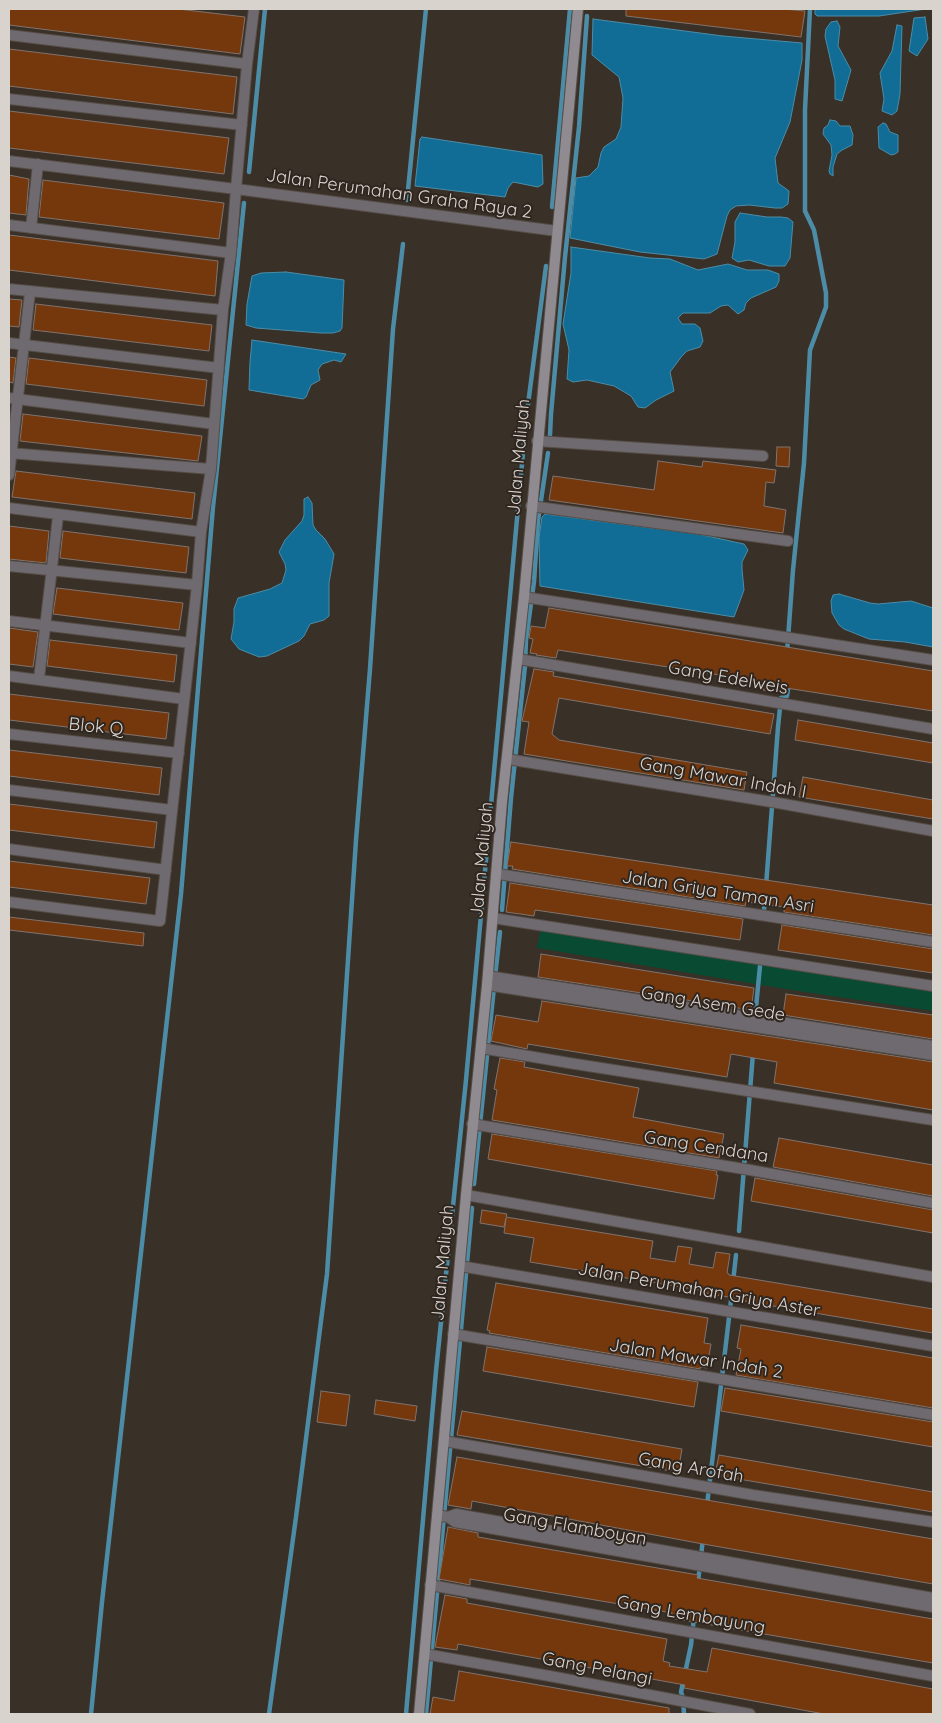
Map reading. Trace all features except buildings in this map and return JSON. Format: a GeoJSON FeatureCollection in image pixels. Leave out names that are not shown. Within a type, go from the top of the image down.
{"type":"FeatureCollection","features":[{"type":"Feature","properties":{"kind":"street"},"geometry":{"type":"LineString","coordinates":[[9,902],[160,921],[191,643],[201,532],[211,469],[223,310],[240,190],[242,125],[254,9]]}},
{"type":"Feature","properties":{"kind":"street","name":"Jalan Maliyah"},"geometry":{"type":"LineString","coordinates":[[419,1714],[430,1658],[444,1516],[466,1267],[466,1195],[478,1125],[494,982],[503,874],[502,802],[513,759],[531,598],[533,506],[537,441],[578,9]]}},
{"type":"Feature","properties":{"kind":"street"},"geometry":{"type":"LineString","coordinates":[[9,35],[247,64]]}},
{"type":"Feature","properties":{"kind":"street"},"geometry":{"type":"LineString","coordinates":[[9,98],[242,125]]}},
{"type":"Feature","properties":{"kind":"street","name":"Jalan Perumahan Graha Raya 2"},"geometry":{"type":"LineString","coordinates":[[9,161],[557,231]]}},
{"type":"Feature","properties":{"kind":"street"},"geometry":{"type":"LineString","coordinates":[[30,228],[38,164]]}},
{"type":"Feature","properties":{"kind":"street"},"geometry":{"type":"LineString","coordinates":[[9,225],[231,252]]}},
{"type":"Feature","properties":{"kind":"street"},"geometry":{"type":"LineString","coordinates":[[9,289],[223,310]]}},
{"type":"Feature","properties":{"kind":"street"},"geometry":{"type":"LineString","coordinates":[[9,475],[13,398],[24,345],[30,292]]}},
{"type":"Feature","properties":{"kind":"street"},"geometry":{"type":"LineString","coordinates":[[9,343],[219,368]]}},
{"type":"Feature","properties":{"kind":"street"},"geometry":{"type":"LineString","coordinates":[[13,398],[214,424]]}},
{"type":"Feature","properties":{"kind":"street"},"geometry":{"type":"LineString","coordinates":[[537,441],[763,456]]}},
{"type":"Feature","properties":{"kind":"street"},"geometry":{"type":"LineString","coordinates":[[10,454],[211,469]]}},
{"type":"Feature","properties":{"kind":"street"},"geometry":{"type":"LineString","coordinates":[[533,506],[788,541]]}},
{"type":"Feature","properties":{"kind":"street"},"geometry":{"type":"LineString","coordinates":[[9,508],[58,516],[201,532]]}},
{"type":"Feature","properties":{"kind":"street"},"geometry":{"type":"LineString","coordinates":[[39,679],[58,516]]}},
{"type":"Feature","properties":{"kind":"street"},"geometry":{"type":"LineString","coordinates":[[9,566],[197,585]]}},
{"type":"Feature","properties":{"kind":"street"},"geometry":{"type":"LineString","coordinates":[[531,598],[933,660]]}},
{"type":"Feature","properties":{"kind":"street"},"geometry":{"type":"LineString","coordinates":[[9,621],[191,643]]}},
{"type":"Feature","properties":{"kind":"street","name":"Gang Edelweis"},"geometry":{"type":"LineString","coordinates":[[523,660],[933,729]]}},
{"type":"Feature","properties":{"kind":"street"},"geometry":{"type":"LineString","coordinates":[[9,676],[184,699]]}},
{"type":"Feature","properties":{"kind":"street","name":"Blok Q"},"geometry":{"type":"LineString","coordinates":[[9,734],[179,753]]}},
{"type":"Feature","properties":{"kind":"street","name":"Gang Mawar Indah I"},"geometry":{"type":"LineString","coordinates":[[513,759],[933,831]]}},
{"type":"Feature","properties":{"kind":"street"},"geometry":{"type":"LineString","coordinates":[[9,790],[172,810]]}},
{"type":"Feature","properties":{"kind":"street"},"geometry":{"type":"LineString","coordinates":[[9,849],[166,870]]}},
{"type":"Feature","properties":{"kind":"street","name":"Jalan Griya Taman Asri"},"geometry":{"type":"LineString","coordinates":[[503,874],[933,942]]}},
{"type":"Feature","properties":{"kind":"street"},"geometry":{"type":"LineString","coordinates":[[499,919],[933,986]]}},
{"type":"Feature","properties":{"kind":"street","name":"Gang Asem Gede"},"geometry":{"type":"LineString","coordinates":[[494,982],[748,1022],[933,1046]]}},
{"type":"Feature","properties":{"kind":"street","name":"Gang Asem Gede"},"geometry":{"type":"LineString","coordinates":[[762,1024],[933,1055]]}},
{"type":"Feature","properties":{"kind":"street"},"geometry":{"type":"LineString","coordinates":[[486,1049],[933,1120]]}},
{"type":"Feature","properties":{"kind":"street","name":"Gang Cendana"},"geometry":{"type":"LineString","coordinates":[[478,1125],[933,1202]]}},
{"type":"Feature","properties":{"kind":"street"},"geometry":{"type":"LineString","coordinates":[[466,1195],[933,1277]]}},
{"type":"Feature","properties":{"kind":"street","name":"Jalan Perumahan Griya Aster"},"geometry":{"type":"LineString","coordinates":[[466,1267],[933,1346]]}},
{"type":"Feature","properties":{"kind":"street","name":"Jalan Mawar Indah 2"},"geometry":{"type":"LineString","coordinates":[[459,1335],[933,1415]]}},
{"type":"Feature","properties":{"kind":"street","name":"Gang Arofah"},"geometry":{"type":"LineString","coordinates":[[450,1442],[716,1489],[933,1522]]}},
{"type":"Feature","properties":{"kind":"street","name":"Gang Flamboyan"},"geometry":{"type":"LineString","coordinates":[[444,1516],[455,1522],[701,1561],[933,1607]]}},
{"type":"Feature","properties":{"kind":"street"},"geometry":{"type":"LineString","coordinates":[[701,1561],[933,1598]]}},
{"type":"Feature","properties":{"kind":"street","name":"Gang Lembayung"},"geometry":{"type":"LineString","coordinates":[[436,1586],[933,1676]]}},
{"type":"Feature","properties":{"kind":"street","name":"Gang Pelangi"},"geometry":{"type":"LineString","coordinates":[[430,1658],[689,1706],[750,1714]]}},
{"type":"Feature","properties":{"kind":"street","name":"Gang Pelangi"},"geometry":{"type":"LineString","coordinates":[[689,1706],[714,1714]]}},
{"type":"Feature","properties":{"kind":"green space"},"geometry":{"type":"Polygon","coordinates":[[[540,931],[933,990],[933,1011],[537,948],[540,931]]]}},
{"type":"Feature","properties":{"kind":"water"},"geometry":{"type":"Polygon","coordinates":[[[815,9],[926,9],[879,16],[817,16],[815,9]]]}},
{"type":"Feature","properties":{"kind":"water"},"geometry":{"type":"Polygon","coordinates":[[[925,17],[928,39],[917,56],[909,51],[914,18],[925,17]]]}},
{"type":"Feature","properties":{"kind":"water"},"geometry":{"type":"Polygon","coordinates":[[[593,19],[723,36],[802,43],[802,60],[790,122],[775,158],[778,183],[789,191],[788,204],[782,208],[749,205],[736,206],[730,210],[727,216],[717,254],[704,259],[640,252],[570,238],[576,178],[589,176],[598,167],[604,147],[616,139],[621,127],[623,98],[619,77],[592,55],[593,19]]]}},
{"type":"Feature","properties":{"kind":"water"},"geometry":{"type":"Polygon","coordinates":[[[837,21],[840,27],[838,46],[851,70],[842,101],[835,99],[835,80],[825,36],[826,29],[831,22],[837,21]]]}},
{"type":"Feature","properties":{"kind":"water"},"geometry":{"type":"Polygon","coordinates":[[[897,25],[902,26],[900,94],[897,111],[892,115],[882,111],[884,99],[880,73],[892,51],[897,25]]]}},
{"type":"Feature","properties":{"kind":"water"},"geometry":{"type":"Polygon","coordinates":[[[830,120],[836,121],[840,126],[850,126],[853,135],[852,145],[837,154],[833,167],[833,176],[829,171],[832,155],[831,145],[823,134],[824,128],[830,120]]]}},
{"type":"Feature","properties":{"kind":"water"},"geometry":{"type":"Polygon","coordinates":[[[883,123],[886,124],[890,132],[898,135],[898,152],[895,154],[891,155],[879,148],[878,127],[883,123]]]}},
{"type":"Feature","properties":{"kind":"water"},"geometry":{"type":"Polygon","coordinates":[[[422,137],[542,155],[543,184],[538,187],[513,182],[508,188],[505,197],[415,186],[420,139],[422,137]]]}},
{"type":"Feature","properties":{"kind":"water"},"geometry":{"type":"Polygon","coordinates":[[[740,213],[788,218],[793,222],[790,258],[785,266],[769,266],[749,260],[738,262],[732,258],[735,242],[735,222],[740,213]]]}},
{"type":"Feature","properties":{"kind":"water"},"geometry":{"type":"Polygon","coordinates":[[[571,247],[670,259],[698,270],[728,264],[747,270],[768,270],[779,274],[779,281],[776,287],[751,298],[746,303],[744,310],[738,314],[728,305],[721,306],[710,313],[683,313],[678,318],[682,324],[695,324],[700,328],[703,341],[700,347],[687,351],[670,372],[674,391],[645,408],[638,407],[631,396],[614,386],[587,380],[573,382],[567,379],[569,350],[563,324],[571,273],[571,247]]]}},
{"type":"Feature","properties":{"kind":"water"},"geometry":{"type":"Polygon","coordinates":[[[286,272],[344,280],[342,328],[340,331],[321,333],[256,328],[246,325],[247,304],[252,276],[261,273],[286,272]]]}},
{"type":"Feature","properties":{"kind":"water"},"geometry":{"type":"Polygon","coordinates":[[[252,340],[346,354],[341,362],[334,360],[322,364],[318,370],[320,380],[311,385],[306,397],[303,399],[249,390],[252,340]]]}},
{"type":"Feature","properties":{"kind":"water"},"geometry":{"type":"Polygon","coordinates":[[[308,497],[312,503],[313,525],[325,539],[334,554],[329,583],[329,616],[324,620],[310,624],[299,641],[267,656],[259,657],[239,649],[231,639],[234,609],[238,598],[270,589],[282,583],[286,570],[279,552],[285,540],[302,521],[304,499],[308,497]]]}},
{"type":"Feature","properties":{"kind":"water"},"geometry":{"type":"Polygon","coordinates":[[[545,514],[698,534],[744,544],[748,550],[742,562],[744,590],[734,617],[540,586],[539,537],[542,517],[545,514]]]}},
{"type":"Feature","properties":{"kind":"water"},"geometry":{"type":"Polygon","coordinates":[[[839,594],[870,603],[911,601],[933,608],[933,647],[869,639],[844,629],[839,625],[832,613],[831,601],[833,595],[839,594]]]}},
{"type":"Feature","properties":{"kind":"waterway"},"geometry":{"type":"LineString","coordinates":[[249,172],[265,9]]}},
{"type":"Feature","properties":{"kind":"waterway"},"geometry":{"type":"LineString","coordinates":[[407,200],[426,9]]}},
{"type":"Feature","properties":{"kind":"waterway"},"geometry":{"type":"LineString","coordinates":[[552,207],[570,9]]}},
{"type":"Feature","properties":{"kind":"waterway"},"geometry":{"type":"LineString","coordinates":[[787,653],[804,463],[810,350],[826,307],[826,293],[814,230],[805,211],[805,110],[810,9]]}},
{"type":"Feature","properties":{"kind":"waterway"},"geometry":{"type":"LineString","coordinates":[[550,435],[565,257],[579,127],[587,16]]}},
{"type":"Feature","properties":{"kind":"waterway"},"geometry":{"type":"LineString","coordinates":[[91,1714],[181,894],[213,507],[244,203]]}},
{"type":"Feature","properties":{"kind":"waterway"},"geometry":{"type":"LineString","coordinates":[[269,1714],[327,1274],[393,329],[403,244]]}},
{"type":"Feature","properties":{"kind":"waterway"},"geometry":{"type":"LineString","coordinates":[[406,1714],[436,1371],[466,1080],[526,420],[546,266]]}},
{"type":"Feature","properties":{"kind":"waterway"},"geometry":{"type":"LineString","coordinates":[[502,910],[526,640],[534,582],[538,521],[548,453]]}},
{"type":"Feature","properties":{"kind":"waterway"},"geometry":{"type":"LineString","coordinates":[[766,886],[781,698],[787,696],[789,683]]}},
{"type":"Feature","properties":{"kind":"waterway"},"geometry":{"type":"LineString","coordinates":[[764,910],[765,898]]}},
{"type":"Feature","properties":{"kind":"waterway"},"geometry":{"type":"LineString","coordinates":[[495,977],[500,932]]}},
{"type":"Feature","properties":{"kind":"waterway"},"geometry":{"type":"LineString","coordinates":[[755,1018],[760,966]]}},
{"type":"Feature","properties":{"kind":"waterway"},"geometry":{"type":"LineString","coordinates":[[474,1184],[494,987]]}},
{"type":"Feature","properties":{"kind":"waterway"},"geometry":{"type":"LineString","coordinates":[[739,1231],[753,1053]]}},
{"type":"Feature","properties":{"kind":"waterway"},"geometry":{"type":"LineString","coordinates":[[426,1714],[472,1208]]}},
{"type":"Feature","properties":{"kind":"waterway"},"geometry":{"type":"LineString","coordinates":[[733,1282],[736,1255]]}},
{"type":"Feature","properties":{"kind":"waterway"},"geometry":{"type":"LineString","coordinates":[[707,1505],[732,1292]]}},
{"type":"Feature","properties":{"kind":"waterway"},"geometry":{"type":"LineString","coordinates":[[701,1557],[703,1538]]}},
{"type":"Feature","properties":{"kind":"waterway"},"geometry":{"type":"LineString","coordinates":[[698,1582],[700,1565]]}},
{"type":"Feature","properties":{"kind":"waterway"},"geometry":{"type":"LineString","coordinates":[[684,1714],[681,1692],[691,1645],[694,1617]]}}]}
